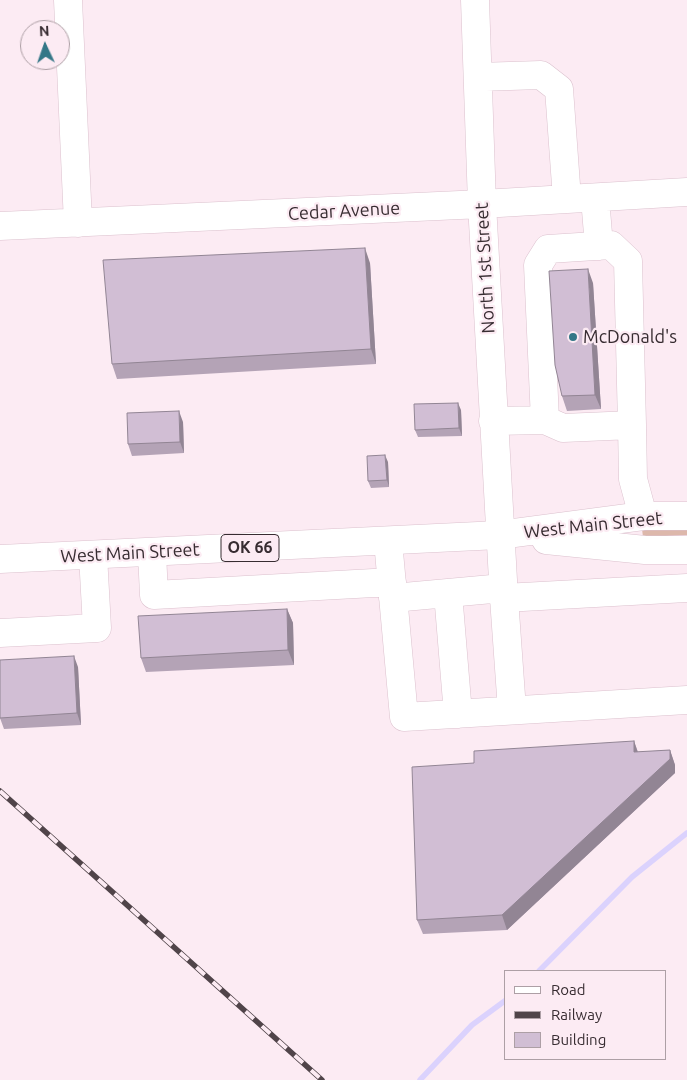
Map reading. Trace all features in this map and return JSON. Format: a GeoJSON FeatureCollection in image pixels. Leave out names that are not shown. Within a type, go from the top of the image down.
{"type":"FeatureCollection","features":[{"type":"Feature","properties":{"kind":"street"},"geometry":{"type":"LineString","coordinates":[[68,0],[78,223]]}},
{"type":"Feature","properties":{"kind":"street","name":"North 1st Street"},"geometry":{"type":"LineString","coordinates":[[475,0],[482,204],[493,421],[512,710]]}},
{"type":"Feature","properties":{"kind":"street"},"geometry":{"type":"LineString","coordinates":[[478,77],[541,75],[559,89],[567,199]]}},
{"type":"Feature","properties":{"kind":"street","name":"Cedar Avenue"},"geometry":{"type":"LineString","coordinates":[[0,226],[482,204],[687,192]]}},
{"type":"Feature","properties":{"kind":"street"},"geometry":{"type":"LineString","coordinates":[[595,198],[599,246]]}},
{"type":"Feature","properties":{"kind":"street"},"geometry":{"type":"LineString","coordinates":[[545,420],[538,265],[548,249],[611,245],[628,261],[633,479],[643,516]]}},
{"type":"Feature","properties":{"kind":"street"},"geometry":{"type":"LineString","coordinates":[[493,421],[545,420],[563,428],[632,425]]}},
{"type":"Feature","properties":{"kind":"street","name":"West Main Street"},"geometry":{"type":"LineString","coordinates":[[0,559],[499,535],[643,516],[687,516]]}},
{"type":"Feature","properties":{"kind":"street","name":"West Main Street"},"geometry":{"type":"LineString","coordinates":[[499,535],[686,556]]}},
{"type":"Feature","properties":{"kind":"street"},"geometry":{"type":"LineString","coordinates":[[388,540],[404,717],[687,700]]}},
{"type":"Feature","properties":{"kind":"street"},"geometry":{"type":"LineString","coordinates":[[152,553],[154,595],[392,590],[504,593],[687,588]]}},
{"type":"Feature","properties":{"kind":"street"},"geometry":{"type":"LineString","coordinates":[[0,633],[97,628],[93,555]]}},
{"type":"Feature","properties":{"kind":"street"},"geometry":{"type":"LineString","coordinates":[[448,593],[458,714]]}},
{"type":"Feature","properties":{"kind":"shaded area"},"geometry":{"type":"Polygon","coordinates":[[[687,528],[687,535],[643,537],[642,529],[687,528]]]}},
{"type":"Feature","properties":{"kind":"building"},"geometry":{"type":"Polygon","coordinates":[[[365,248],[371,349],[112,364],[103,260],[365,248]]]}},
{"type":"Feature","properties":{"kind":"building"},"geometry":{"type":"Polygon","coordinates":[[[588,269],[595,395],[562,396],[555,365],[549,271],[588,269]]]}},
{"type":"Feature","properties":{"kind":"building"},"geometry":{"type":"Polygon","coordinates":[[[458,403],[459,428],[415,430],[414,404],[458,403]]]}},
{"type":"Feature","properties":{"kind":"building"},"geometry":{"type":"Polygon","coordinates":[[[179,411],[180,442],[128,444],[127,413],[179,411]]]}},
{"type":"Feature","properties":{"kind":"building"},"geometry":{"type":"Polygon","coordinates":[[[385,455],[387,480],[368,481],[367,456],[385,455]]]}},
{"type":"Feature","properties":{"kind":"building"},"geometry":{"type":"Polygon","coordinates":[[[287,609],[288,650],[141,658],[138,616],[287,609]]]}},
{"type":"Feature","properties":{"kind":"building"},"geometry":{"type":"Polygon","coordinates":[[[74,656],[77,713],[0,718],[0,660],[74,656]]]}},
{"type":"Feature","properties":{"kind":"building"},"geometry":{"type":"Polygon","coordinates":[[[634,741],[634,752],[670,750],[670,759],[502,915],[417,920],[412,767],[474,763],[474,751],[634,741]]]}},
{"type":"Feature","properties":{"kind":"waterway"},"geometry":{"type":"LineString","coordinates":[[540,970],[632,877],[687,833]]}},
{"type":"Feature","properties":{"kind":"waterway"},"geometry":{"type":"LineString","coordinates":[[420,1080],[472,1025],[504,1001]]}},
{"type":"Feature","properties":{"kind":"railway"},"geometry":{"type":"LineString","coordinates":[[0,791],[322,1080]]}},
{"type":"Feature","properties":{"kind":"place","name":"McDonald's"},"geometry":{"type":"Point","coordinates":[573,337]}}]}
